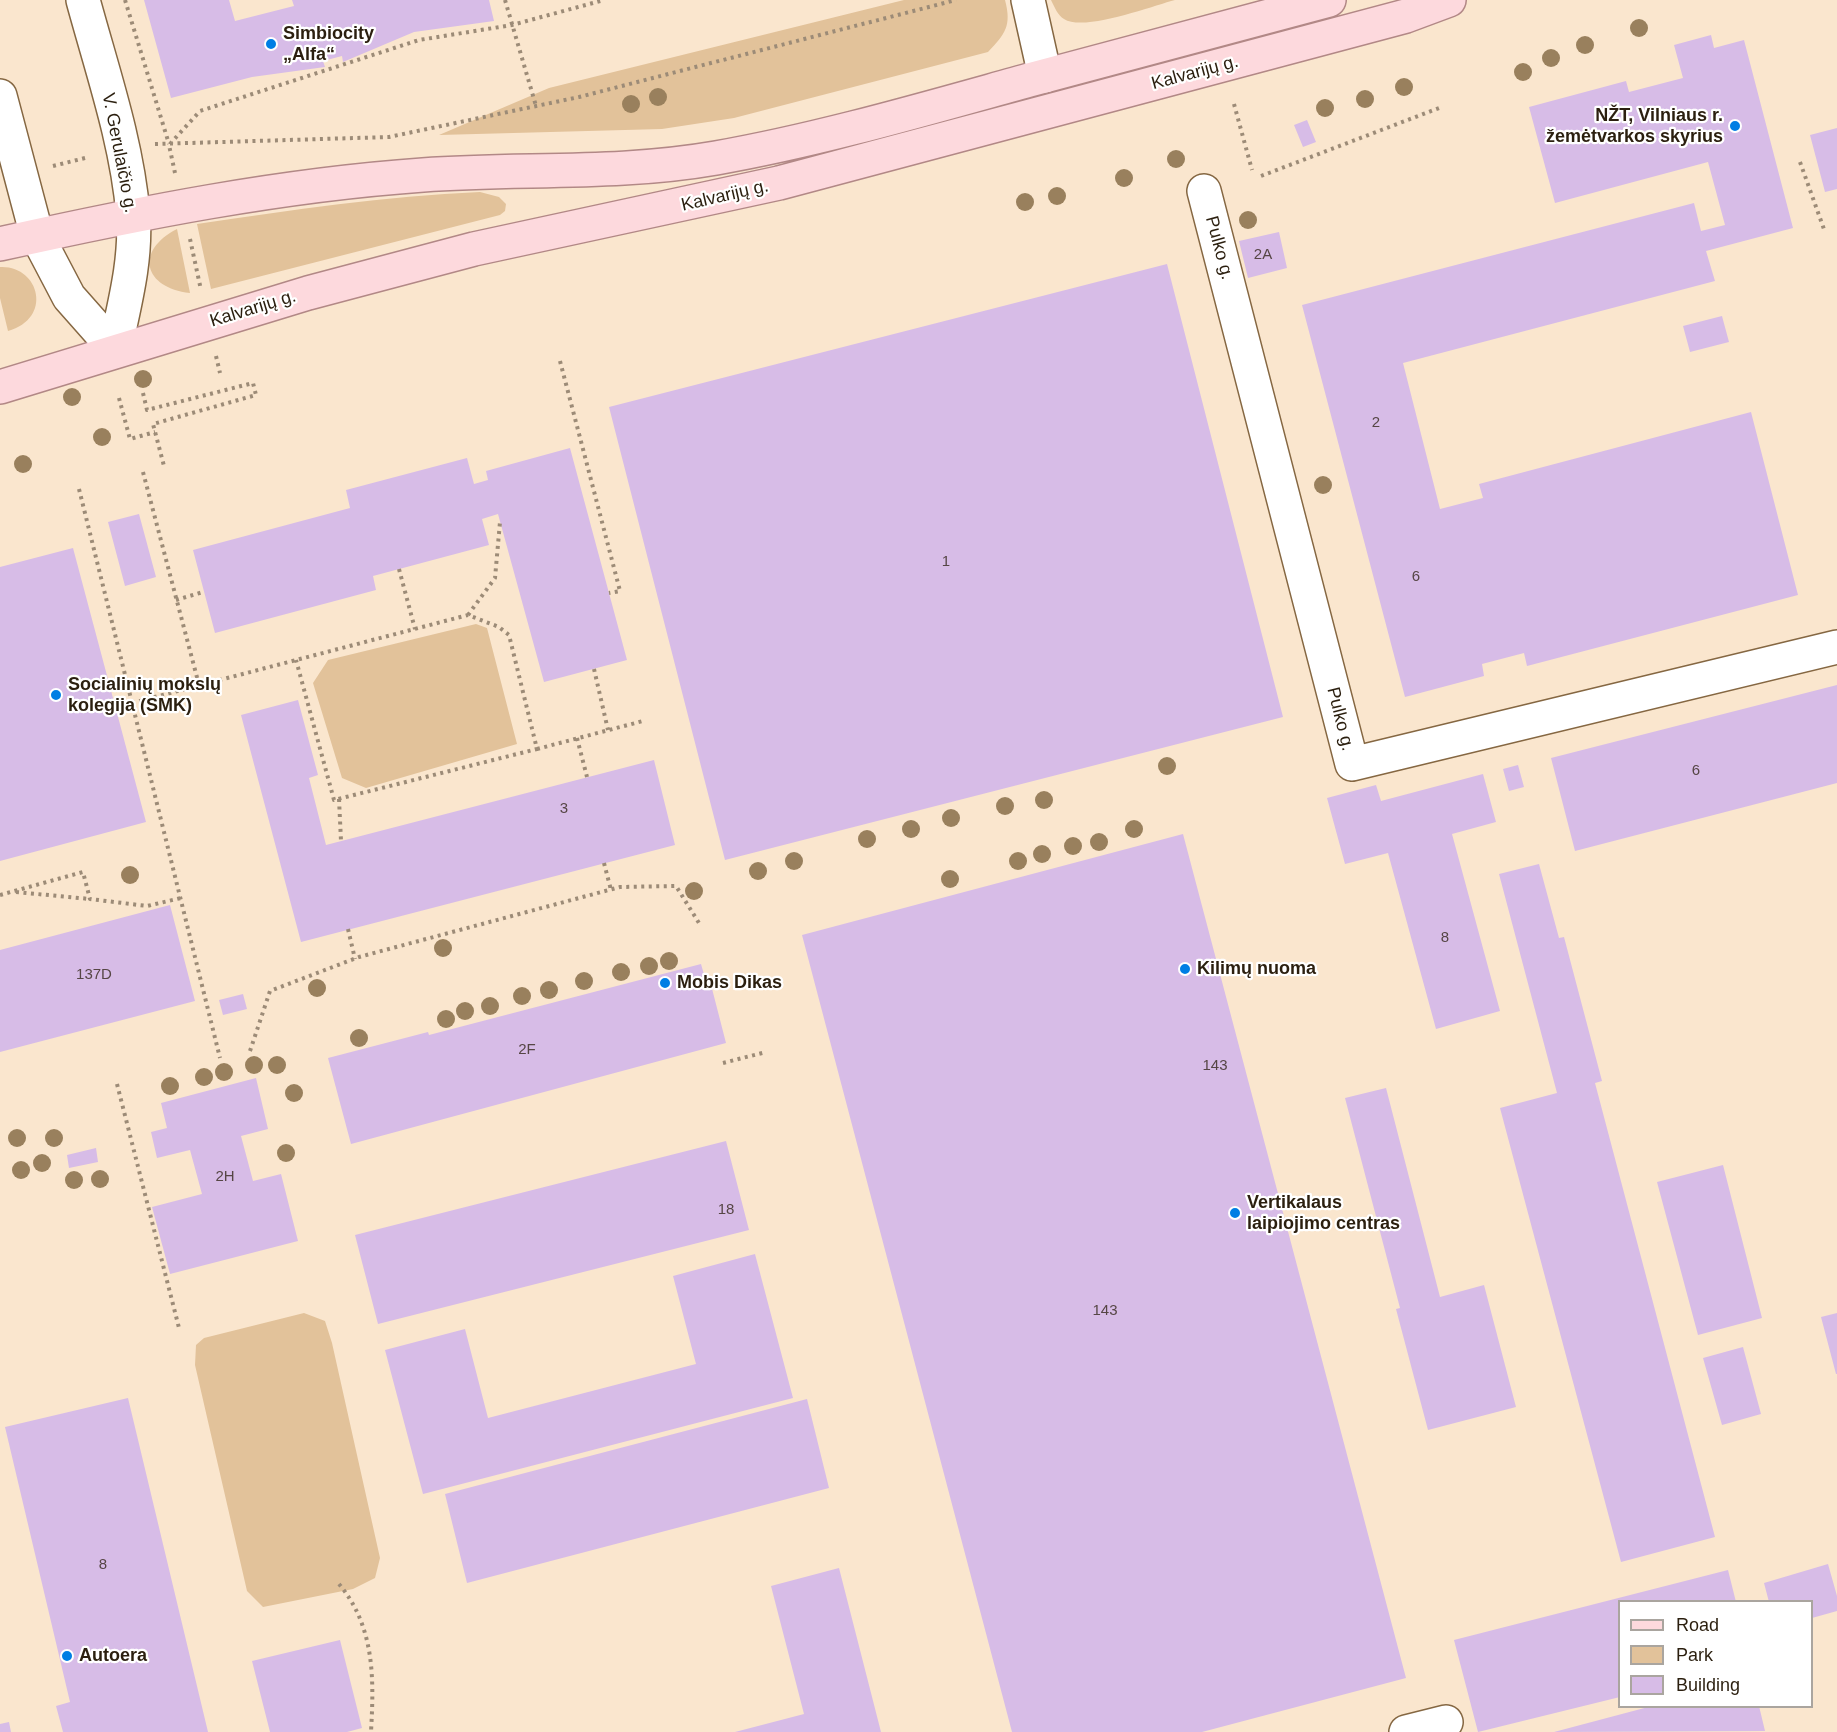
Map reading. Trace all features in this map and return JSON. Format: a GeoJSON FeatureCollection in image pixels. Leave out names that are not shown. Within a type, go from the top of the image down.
{"type":"FeatureCollection","features":[{"type":"Feature","properties":{"kind":"main road","name":"Kalvarijų g."},"geometry":{"type":"LineString","coordinates":[[0,244],[133,215],[352,181],[426,175],[656,166],[715,158],[876,123],[1329,0]]}},
{"type":"Feature","properties":{"kind":"main road","name":"Kalvarijų g."},"geometry":{"type":"LineString","coordinates":[[0,387],[115,349],[308,292],[474,249],[665,210],[791,180],[1395,19],[1449,0]]}},
{"type":"Feature","properties":{"kind":"street","name":"V. Gerulaičio g."},"geometry":{"type":"LineString","coordinates":[[83,0],[122,148],[133,215],[130,279],[115,349]]}},
{"type":"Feature","properties":{"kind":"street"},"geometry":{"type":"LineString","coordinates":[[1028,0],[1045,76]]}},
{"type":"Feature","properties":{"kind":"street"},"geometry":{"type":"LineString","coordinates":[[0,96],[38,236],[69,297],[115,349]]}},
{"type":"Feature","properties":{"kind":"street","name":"Pulko g."},"geometry":{"type":"LineString","coordinates":[[1204,191],[1352,764],[1837,647]]}},
{"type":"Feature","properties":{"kind":"street"},"geometry":{"type":"LineString","coordinates":[[1406,1732],[1446,1722]]}},
{"type":"Feature","properties":{"kind":"path"},"geometry":{"type":"LineString","coordinates":[[125,0],[172,159]]}},
{"type":"Feature","properties":{"kind":"path"},"geometry":{"type":"LineString","coordinates":[[505,0],[536,106]]}},
{"type":"Feature","properties":{"kind":"path"},"geometry":{"type":"LineString","coordinates":[[169,145],[200,111],[418,40],[512,25],[604,0]]}},
{"type":"Feature","properties":{"kind":"path"},"geometry":{"type":"LineString","coordinates":[[169,145],[389,137],[536,106],[956,0]]}},
{"type":"Feature","properties":{"kind":"path"},"geometry":{"type":"LineString","coordinates":[[1234,104],[1252,170]]}},
{"type":"Feature","properties":{"kind":"path"},"geometry":{"type":"LineString","coordinates":[[1261,176],[1439,108]]}},
{"type":"Feature","properties":{"kind":"path"},"geometry":{"type":"LineString","coordinates":[[52,166],[92,156]]}},
{"type":"Feature","properties":{"kind":"path"},"geometry":{"type":"LineString","coordinates":[[1800,162],[1825,232]]}},
{"type":"Feature","properties":{"kind":"path"},"geometry":{"type":"LineString","coordinates":[[190,237],[202,291]]}},
{"type":"Feature","properties":{"kind":"path"},"geometry":{"type":"LineString","coordinates":[[214,350],[220,373]]}},
{"type":"Feature","properties":{"kind":"path"},"geometry":{"type":"LineString","coordinates":[[560,361],[620,591],[609,593]]}},
{"type":"Feature","properties":{"kind":"path"},"geometry":{"type":"LineString","coordinates":[[143,393],[147,410],[254,384],[256,395],[153,424],[164,466]]}},
{"type":"Feature","properties":{"kind":"path"},"geometry":{"type":"LineString","coordinates":[[119,398],[130,439],[155,432]]}},
{"type":"Feature","properties":{"kind":"path"},"geometry":{"type":"LineString","coordinates":[[143,472],[199,685]]}},
{"type":"Feature","properties":{"kind":"path"},"geometry":{"type":"LineString","coordinates":[[79,489],[220,1058]]}},
{"type":"Feature","properties":{"kind":"path"},"geometry":{"type":"LineString","coordinates":[[468,615],[495,578],[500,522]]}},
{"type":"Feature","properties":{"kind":"path"},"geometry":{"type":"LineString","coordinates":[[399,569],[415,629]]}},
{"type":"Feature","properties":{"kind":"path"},"geometry":{"type":"LineString","coordinates":[[176,600],[203,592]]}},
{"type":"Feature","properties":{"kind":"path"},"geometry":{"type":"LineString","coordinates":[[132,703],[468,615],[499,627],[509,634],[537,749]]}},
{"type":"Feature","properties":{"kind":"path"},"geometry":{"type":"LineString","coordinates":[[296,660],[334,800],[643,721]]}},
{"type":"Feature","properties":{"kind":"path"},"geometry":{"type":"LineString","coordinates":[[594,669],[608,730]]}},
{"type":"Feature","properties":{"kind":"path"},"geometry":{"type":"LineString","coordinates":[[305,726],[313,724]]}},
{"type":"Feature","properties":{"kind":"path"},"geometry":{"type":"LineString","coordinates":[[577,738],[587,777]]}},
{"type":"Feature","properties":{"kind":"path"},"geometry":{"type":"LineString","coordinates":[[339,799],[341,841]]}},
{"type":"Feature","properties":{"kind":"path"},"geometry":{"type":"LineString","coordinates":[[604,863],[611,890]]}},
{"type":"Feature","properties":{"kind":"path"},"geometry":{"type":"LineString","coordinates":[[0,896],[83,872],[90,899]]}},
{"type":"Feature","properties":{"kind":"path"},"geometry":{"type":"LineString","coordinates":[[250,1051],[270,991],[355,959],[611,890],[676,886],[699,923]]}},
{"type":"Feature","properties":{"kind":"path"},"geometry":{"type":"LineString","coordinates":[[11,892],[147,906],[181,898]]}},
{"type":"Feature","properties":{"kind":"path"},"geometry":{"type":"LineString","coordinates":[[348,929],[355,959]]}},
{"type":"Feature","properties":{"kind":"path"},"geometry":{"type":"LineString","coordinates":[[723,1063],[766,1052]]}},
{"type":"Feature","properties":{"kind":"path"},"geometry":{"type":"LineString","coordinates":[[117,1084],[179,1328]]}},
{"type":"Feature","properties":{"kind":"path"},"geometry":{"type":"LineString","coordinates":[[339,1584],[352,1599],[365,1631],[374,1680],[371,1732]]}},
{"type":"Feature","properties":{"kind":"green space"},"geometry":{"type":"Polygon","coordinates":[[[904,0],[1005,0],[1008,17],[1006,29],[988,52],[734,118],[662,129],[439,135],[549,88],[904,0]]]}},
{"type":"Feature","properties":{"kind":"green space"},"geometry":{"type":"Polygon","coordinates":[[[1051,0],[1175,0],[1118,17],[1074,22],[1062,18],[1051,0]]]}},
{"type":"Feature","properties":{"kind":"green space"},"geometry":{"type":"Polygon","coordinates":[[[480,192],[499,197],[506,204],[505,211],[500,215],[211,289],[197,224],[374,200],[480,192]]]}},
{"type":"Feature","properties":{"kind":"green space"},"geometry":{"type":"Polygon","coordinates":[[[177,229],[190,293],[174,290],[163,284],[154,276],[150,267],[150,258],[154,248],[163,238],[177,229]]]}},
{"type":"Feature","properties":{"kind":"green space"},"geometry":{"type":"Polygon","coordinates":[[[0,267],[24,274],[32,283],[36,293],[36,305],[32,315],[22,324],[8,331],[0,298],[0,267]]]}},
{"type":"Feature","properties":{"kind":"green space"},"geometry":{"type":"Polygon","coordinates":[[[476,624],[487,628],[517,744],[366,788],[342,778],[313,683],[328,660],[476,624]]]}},
{"type":"Feature","properties":{"kind":"green space"},"geometry":{"type":"Polygon","coordinates":[[[304,1313],[325,1321],[332,1343],[380,1558],[375,1578],[353,1589],[263,1607],[247,1591],[195,1365],[196,1345],[204,1338],[304,1313]]]}},
{"type":"Feature","properties":{"kind":"building","name":"Simbiocity „Alfa“"},"geometry":{"type":"Polygon","coordinates":[[[144,0],[229,0],[235,21],[294,6],[292,0],[489,0],[494,21],[414,32],[343,62],[342,56],[323,61],[325,67],[252,77],[171,98],[144,0]]]}},
{"type":"Feature","properties":{"kind":"building"},"geometry":{"type":"Polygon","coordinates":[[[1711,35],[1714,48],[1744,40],[1793,228],[1706,251],[1715,281],[1403,363],[1440,509],[1483,498],[1479,484],[1751,412],[1798,595],[1527,666],[1524,653],[1482,664],[1484,676],[1405,697],[1302,305],[1694,203],[1701,231],[1725,225],[1708,162],[1555,203],[1529,107],[1626,81],[1629,92],[1683,78],[1674,45],[1711,35]]]}},
{"type":"Feature","properties":{"kind":"building"},"geometry":{"type":"Polygon","coordinates":[[[1307,120],[1316,142],[1303,147],[1294,125],[1307,120]]]}},
{"type":"Feature","properties":{"kind":"building"},"geometry":{"type":"Polygon","coordinates":[[[1837,128],[1837,189],[1825,192],[1810,135],[1837,128]]]}},
{"type":"Feature","properties":{"kind":"building"},"geometry":{"type":"Polygon","coordinates":[[[1279,232],[1287,268],[1248,278],[1239,241],[1279,232]]]}},
{"type":"Feature","properties":{"kind":"building"},"geometry":{"type":"Polygon","coordinates":[[[1167,264],[1283,717],[725,860],[609,407],[1167,264]]]}},
{"type":"Feature","properties":{"kind":"building"},"geometry":{"type":"Polygon","coordinates":[[[1722,316],[1729,342],[1690,352],[1683,326],[1722,316]]]}},
{"type":"Feature","properties":{"kind":"building"},"geometry":{"type":"Polygon","coordinates":[[[570,448],[627,660],[544,682],[498,514],[482,519],[489,545],[373,576],[376,590],[215,633],[193,550],[350,508],[346,490],[467,458],[474,484],[488,480],[486,471],[570,448]]]}},
{"type":"Feature","properties":{"kind":"building"},"geometry":{"type":"Polygon","coordinates":[[[139,514],[156,577],[125,586],[108,522],[139,514]]]}},
{"type":"Feature","properties":{"kind":"building","name":"Socialinių mokslų kolegija (SMK)"},"geometry":{"type":"Polygon","coordinates":[[[73,548],[146,822],[0,861],[0,567],[73,548]]]}},
{"type":"Feature","properties":{"kind":"building"},"geometry":{"type":"Polygon","coordinates":[[[1837,685],[1837,783],[1575,851],[1551,758],[1837,685]]]}},
{"type":"Feature","properties":{"kind":"building"},"geometry":{"type":"Polygon","coordinates":[[[298,700],[318,775],[309,778],[326,845],[654,760],[675,845],[301,942],[241,715],[298,700]]]}},
{"type":"Feature","properties":{"kind":"building"},"geometry":{"type":"Polygon","coordinates":[[[1518,765],[1524,787],[1509,791],[1503,769],[1518,765]]]}},
{"type":"Feature","properties":{"kind":"building"},"geometry":{"type":"Polygon","coordinates":[[[1483,774],[1496,822],[1452,834],[1500,1011],[1436,1029],[1388,853],[1345,864],[1327,798],[1376,785],[1381,801],[1483,774]]]}},
{"type":"Feature","properties":{"kind":"building"},"geometry":{"type":"Polygon","coordinates":[[[1183,834],[1406,1678],[1202,1732],[1012,1732],[802,935],[1183,834]]]}},
{"type":"Feature","properties":{"kind":"building"},"geometry":{"type":"Polygon","coordinates":[[[1539,864],[1559,938],[1564,937],[1602,1081],[1595,1083],[1715,1537],[1621,1562],[1500,1108],[1557,1093],[1499,874],[1539,864]]]}},
{"type":"Feature","properties":{"kind":"building"},"geometry":{"type":"Polygon","coordinates":[[[170,905],[195,1001],[0,1052],[0,950],[170,905]]]}},
{"type":"Feature","properties":{"kind":"building"},"geometry":{"type":"Polygon","coordinates":[[[701,964],[705,978],[709,977],[726,1043],[351,1144],[328,1058],[428,1032],[429,1035],[701,964]]]}},
{"type":"Feature","properties":{"kind":"building"},"geometry":{"type":"Polygon","coordinates":[[[243,994],[247,1009],[223,1015],[219,1000],[243,994]]]}},
{"type":"Feature","properties":{"kind":"building"},"geometry":{"type":"Polygon","coordinates":[[[256,1078],[268,1129],[241,1136],[253,1181],[281,1174],[298,1241],[170,1274],[152,1207],[202,1194],[190,1150],[157,1158],[151,1132],[167,1128],[161,1103],[256,1078]]]}},
{"type":"Feature","properties":{"kind":"building"},"geometry":{"type":"Polygon","coordinates":[[[1386,1088],[1440,1297],[1484,1285],[1516,1407],[1428,1430],[1396,1309],[1400,1308],[1345,1098],[1386,1088]]]}},
{"type":"Feature","properties":{"kind":"building"},"geometry":{"type":"Polygon","coordinates":[[[726,1141],[749,1230],[378,1324],[355,1235],[726,1141]]]}},
{"type":"Feature","properties":{"kind":"building"},"geometry":{"type":"Polygon","coordinates":[[[96,1148],[98,1162],[69,1168],[67,1155],[96,1148]]]}},
{"type":"Feature","properties":{"kind":"building"},"geometry":{"type":"Polygon","coordinates":[[[1723,1165],[1762,1318],[1698,1335],[1657,1182],[1723,1165]]]}},
{"type":"Feature","properties":{"kind":"building"},"geometry":{"type":"Polygon","coordinates":[[[755,1254],[793,1398],[423,1494],[385,1350],[465,1329],[488,1418],[696,1364],[673,1276],[755,1254]]]}},
{"type":"Feature","properties":{"kind":"building"},"geometry":{"type":"Polygon","coordinates":[[[1837,1313],[1837,1374],[1836,1374],[1821,1317],[1837,1313]]]}},
{"type":"Feature","properties":{"kind":"building"},"geometry":{"type":"Polygon","coordinates":[[[1743,1347],[1761,1414],[1722,1425],[1703,1358],[1743,1347]]]}},
{"type":"Feature","properties":{"kind":"building"},"geometry":{"type":"Polygon","coordinates":[[[128,1398],[208,1732],[63,1732],[56,1706],[70,1702],[5,1427],[128,1398]]]}},
{"type":"Feature","properties":{"kind":"building"},"geometry":{"type":"Polygon","coordinates":[[[807,1399],[829,1488],[467,1583],[445,1494],[807,1399]]]}},
{"type":"Feature","properties":{"kind":"building"},"geometry":{"type":"Polygon","coordinates":[[[1828,1564],[1837,1596],[1837,1611],[1813,1618],[1813,1600],[1768,1600],[1764,1583],[1828,1564]]]}},
{"type":"Feature","properties":{"kind":"building"},"geometry":{"type":"Polygon","coordinates":[[[839,1568],[881,1732],[735,1732],[804,1714],[771,1586],[839,1568]]]}},
{"type":"Feature","properties":{"kind":"building"},"geometry":{"type":"Polygon","coordinates":[[[1728,1570],[1736,1600],[1618,1600],[1618,1697],[1478,1732],[1454,1640],[1728,1570]]]}},
{"type":"Feature","properties":{"kind":"building"},"geometry":{"type":"Polygon","coordinates":[[[340,1640],[362,1728],[347,1732],[270,1732],[252,1661],[340,1640]]]}},
{"type":"Feature","properties":{"kind":"building"},"geometry":{"type":"Polygon","coordinates":[[[1644,1708],[1759,1708],[1765,1731],[1554,1732],[1644,1708]]]}},
{"type":"Feature","properties":{"kind":"building"},"geometry":{"type":"Polygon","coordinates":[[[9,1722],[11,1732],[0,1732],[0,1724],[9,1722]]]}},
{"type":"Feature","properties":{"kind":"place","name":"Simbiocity „Alfa“"},"geometry":{"type":"Point","coordinates":[271,44]}},
{"type":"Feature","properties":{"kind":"place","name":"NŽT, Vilniaus r. žemėtvarkos skyrius"},"geometry":{"type":"Point","coordinates":[1735,126]}},
{"type":"Feature","properties":{"kind":"place","name":"Socialinių mokslų kolegija (SMK)"},"geometry":{"type":"Point","coordinates":[56,695]}},
{"type":"Feature","properties":{"kind":"place","name":"Kilimų nuoma"},"geometry":{"type":"Point","coordinates":[1185,969]}},
{"type":"Feature","properties":{"kind":"place","name":"Mobis Dikas"},"geometry":{"type":"Point","coordinates":[665,983]}},
{"type":"Feature","properties":{"kind":"place","name":"Vertikalaus laipiojimo centras"},"geometry":{"type":"Point","coordinates":[1235,1213]}},
{"type":"Feature","properties":{"kind":"place","name":"Autoera"},"geometry":{"type":"Point","coordinates":[67,1656]}}]}
